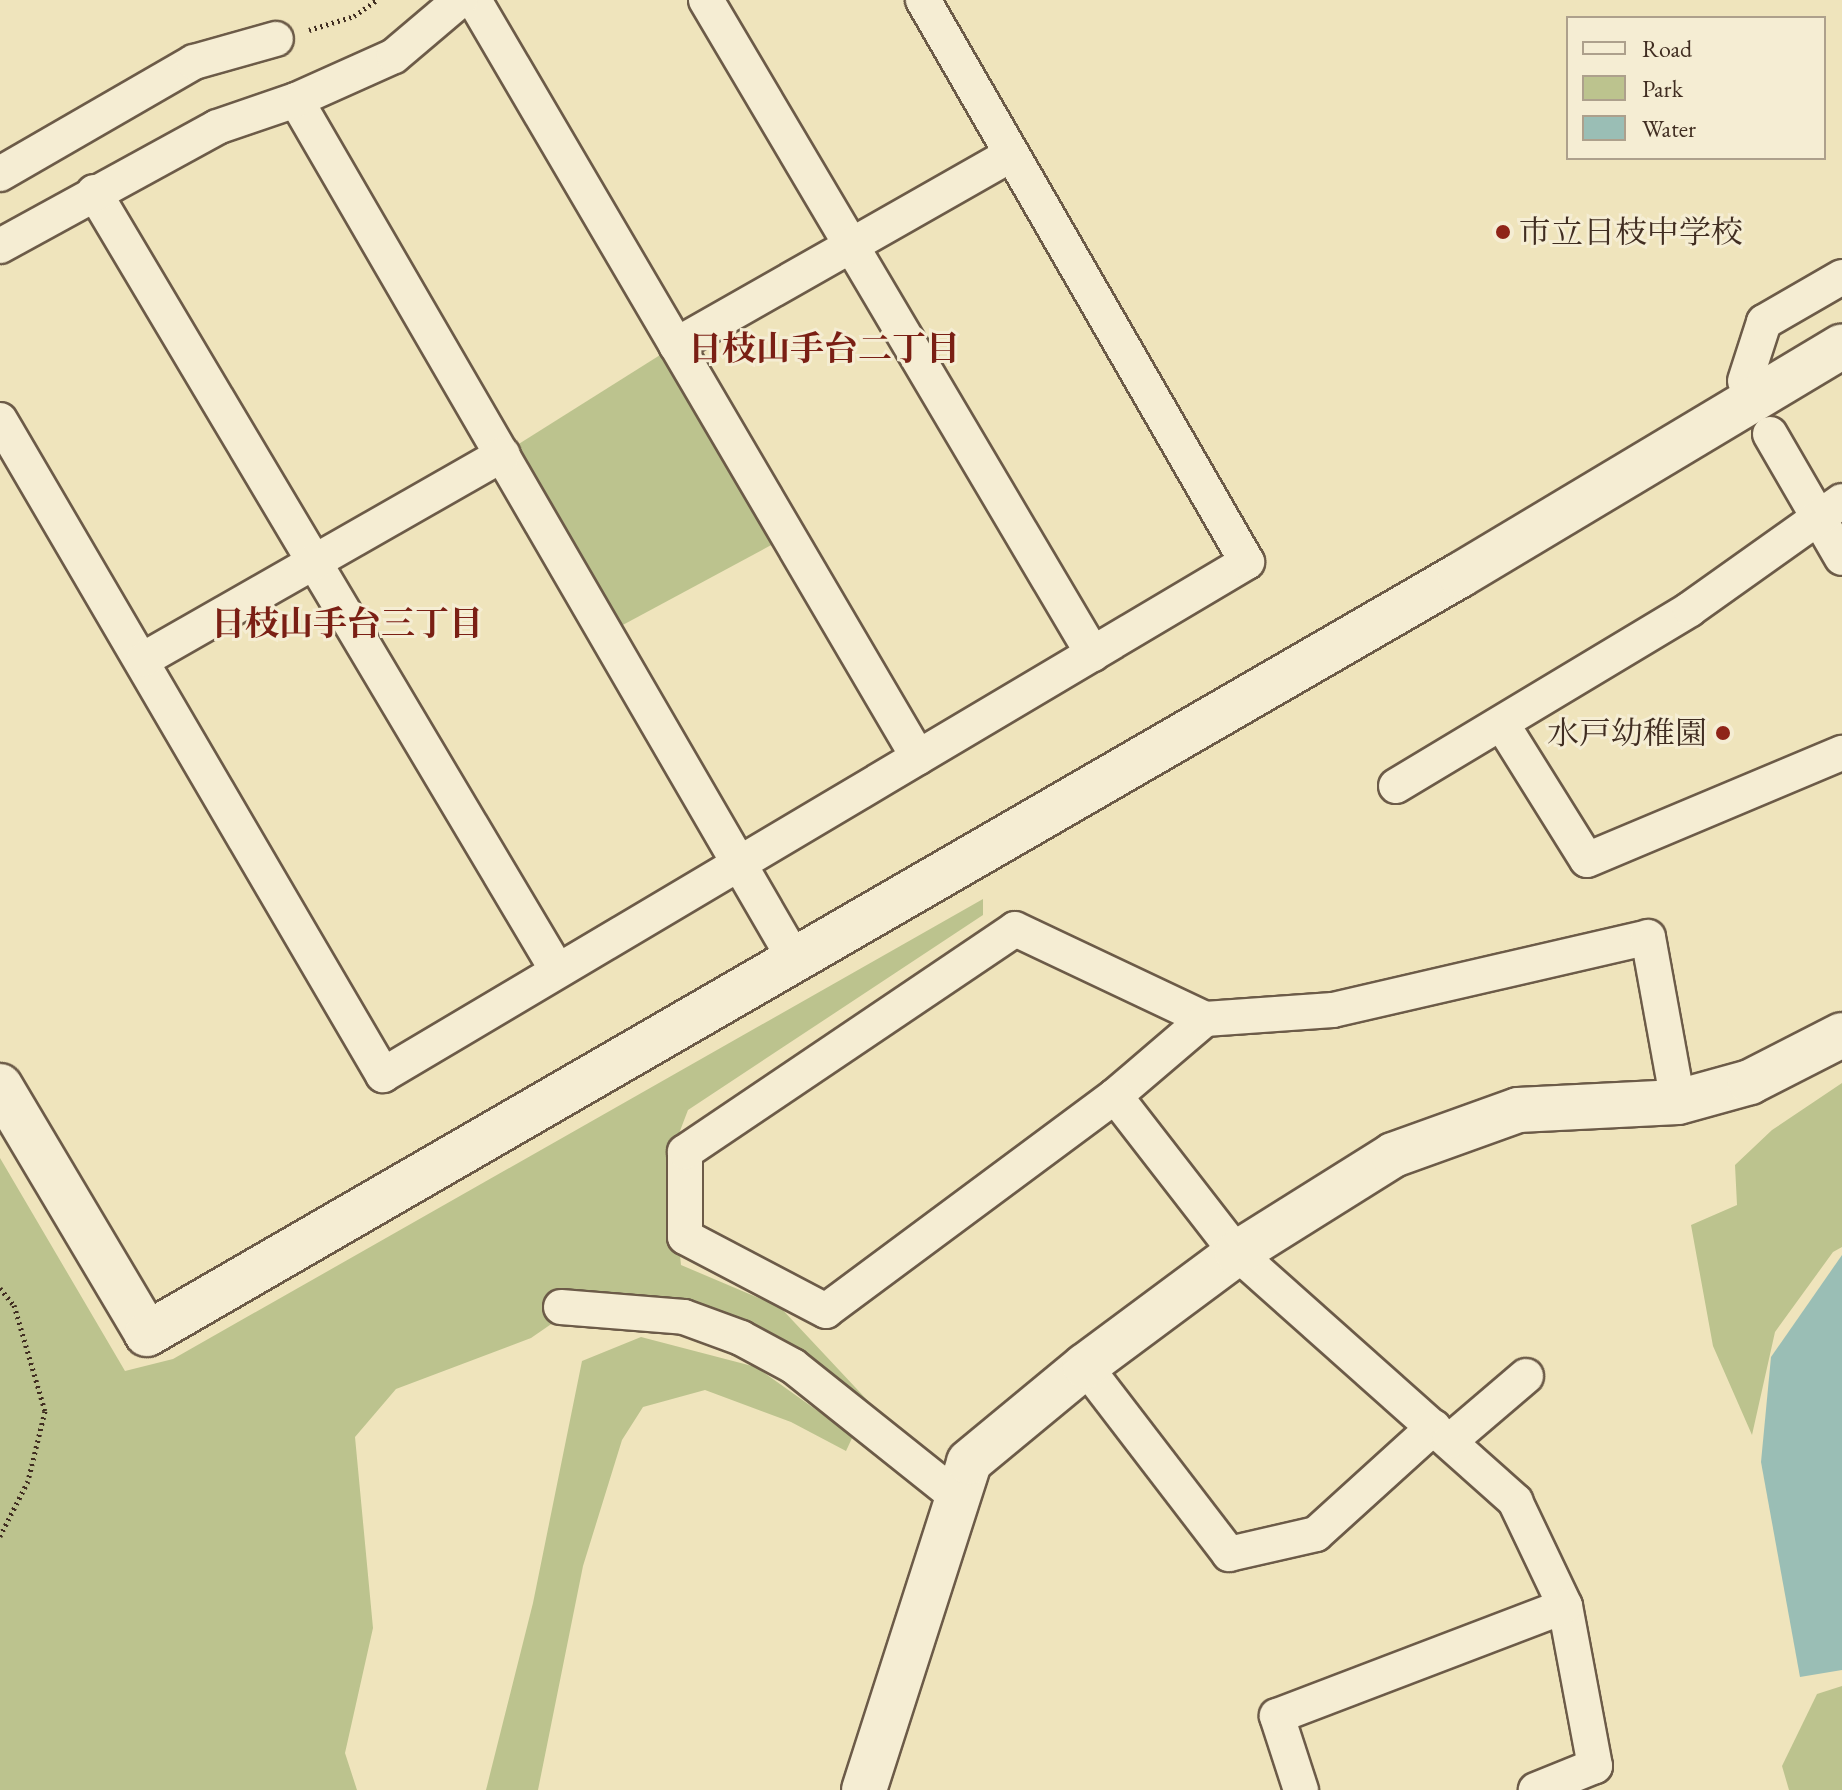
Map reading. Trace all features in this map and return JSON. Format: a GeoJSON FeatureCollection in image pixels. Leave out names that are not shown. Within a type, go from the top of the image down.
{"type":"FeatureCollection","features":[{"type":"Feature","properties":{"kind":"street"},"geometry":{"type":"LineString","coordinates":[[0,246],[217,127],[296,100],[394,56],[460,0]]}},
{"type":"Feature","properties":{"kind":"street"},"geometry":{"type":"LineString","coordinates":[[474,0],[918,757]]}},
{"type":"Feature","properties":{"kind":"street"},"geometry":{"type":"LineString","coordinates":[[706,0],[1093,654]]}},
{"type":"Feature","properties":{"kind":"street"},"geometry":{"type":"LineString","coordinates":[[0,420],[144,659],[383,1075],[1247,562],[923,0]]}},
{"type":"Feature","properties":{"kind":"street"},"geometry":{"type":"LineString","coordinates":[[0,174],[194,62],[276,39]]}},
{"type":"Feature","properties":{"kind":"street"},"geometry":{"type":"LineString","coordinates":[[296,100],[503,454],[737,865],[795,960]]}},
{"type":"Feature","properties":{"kind":"street"},"geometry":{"type":"LineString","coordinates":[[676,345],[1012,154]]}},
{"type":"Feature","properties":{"kind":"street"},"geometry":{"type":"LineString","coordinates":[[94,192],[557,970]]}},
{"type":"Feature","properties":{"kind":"street"},"geometry":{"type":"LineString","coordinates":[[1745,381],[1764,322],[1842,277]]}},
{"type":"Feature","properties":{"kind":"street"},"geometry":{"type":"LineString","coordinates":[[0,1086],[147,1334],[1460,575],[1842,346]]}},
{"type":"Feature","properties":{"kind":"street"},"geometry":{"type":"LineString","coordinates":[[1770,434],[1830,509],[1842,558]]}},
{"type":"Feature","properties":{"kind":"street"},"geometry":{"type":"LineString","coordinates":[[144,659],[503,454]]}},
{"type":"Feature","properties":{"kind":"street"},"geometry":{"type":"LineString","coordinates":[[1396,786],[1690,609],[1830,509]]}},
{"type":"Feature","properties":{"kind":"street"},"geometry":{"type":"LineString","coordinates":[[1502,724],[1587,860],[1842,753]]}},
{"type":"Feature","properties":{"kind":"street"},"geometry":{"type":"LineString","coordinates":[[1205,1019],[1115,1096],[826,1311],[685,1237],[685,1152],[1015,929],[1205,1019],[1333,1010],[1648,937],[1678,1102]]}},
{"type":"Feature","properties":{"kind":"street"},"geometry":{"type":"LineString","coordinates":[[864,1790],[969,1462],[1085,1366],[1237,1253],[1393,1155],[1518,1110],[1678,1102],[1750,1082],[1842,1035]]}},
{"type":"Feature","properties":{"kind":"street"},"geometry":{"type":"LineString","coordinates":[[1115,1096],[1237,1253],[1515,1501],[1565,1606],[1595,1766],[1536,1790]]}},
{"type":"Feature","properties":{"kind":"street"},"geometry":{"type":"LineString","coordinates":[[561,1307],[684,1317],[741,1338],[793,1366],[957,1497]]}},
{"type":"Feature","properties":{"kind":"street"},"geometry":{"type":"LineString","coordinates":[[1085,1366],[1229,1554],[1316,1534],[1442,1434],[1526,1376]]}},
{"type":"Feature","properties":{"kind":"street"},"geometry":{"type":"LineString","coordinates":[[1301,1790],[1277,1716],[1565,1606]]}},
{"type":"Feature","properties":{"kind":"path"},"geometry":{"type":"LineString","coordinates":[[276,39],[354,16],[377,0]]}},
{"type":"Feature","properties":{"kind":"path"},"geometry":{"type":"LineString","coordinates":[[0,1288],[14,1305],[45,1411],[28,1481],[0,1536]]}},
{"type":"Feature","properties":{"kind":"green space"},"geometry":{"type":"Polygon","coordinates":[[[676,345],[788,536],[606,634],[503,454],[676,345]]]}},
{"type":"Feature","properties":{"kind":"green space"},"geometry":{"type":"Polygon","coordinates":[[[983,899],[983,915],[688,1110],[670,1157],[681,1265],[780,1307],[884,1418],[776,1338],[589,1298],[531,1338],[396,1389],[355,1437],[373,1628],[345,1753],[357,1790],[0,1790],[0,1158],[125,1371],[173,1359],[983,899]]]}},
{"type":"Feature","properties":{"kind":"green space"},"geometry":{"type":"Polygon","coordinates":[[[1842,1083],[1842,1247],[1833,1252],[1775,1332],[1752,1435],[1713,1346],[1691,1225],[1737,1205],[1735,1165],[1772,1130],[1842,1083]]]}},
{"type":"Feature","properties":{"kind":"green space"},"geometry":{"type":"Polygon","coordinates":[[[641,1337],[756,1367],[853,1436],[846,1451],[791,1422],[705,1390],[643,1407],[622,1440],[583,1566],[538,1790],[486,1790],[533,1603],[582,1361],[641,1337]]]}},
{"type":"Feature","properties":{"kind":"green space"},"geometry":{"type":"Polygon","coordinates":[[[1842,1686],[1842,1790],[1789,1790],[1782,1766],[1817,1694],[1842,1686]]]}},
{"type":"Feature","properties":{"kind":"water"},"geometry":{"type":"Polygon","coordinates":[[[1842,1255],[1842,1670],[1800,1677],[1761,1462],[1771,1357],[1842,1255]]]}},
{"type":"Feature","properties":{"kind":"place","name":"市立日枝中学校"},"geometry":{"type":"Point","coordinates":[1503,232]}},
{"type":"Feature","properties":{"kind":"place","name":"水戸幼稚園"},"geometry":{"type":"Point","coordinates":[1723,733]}},
{"type":"Feature","properties":{"kind":"district","name":"日枝山手台二丁目"},"geometry":{"type":"Point","coordinates":[824,349]}},
{"type":"Feature","properties":{"kind":"district","name":"日枝山手台三丁目"},"geometry":{"type":"Point","coordinates":[347,624]}}]}
